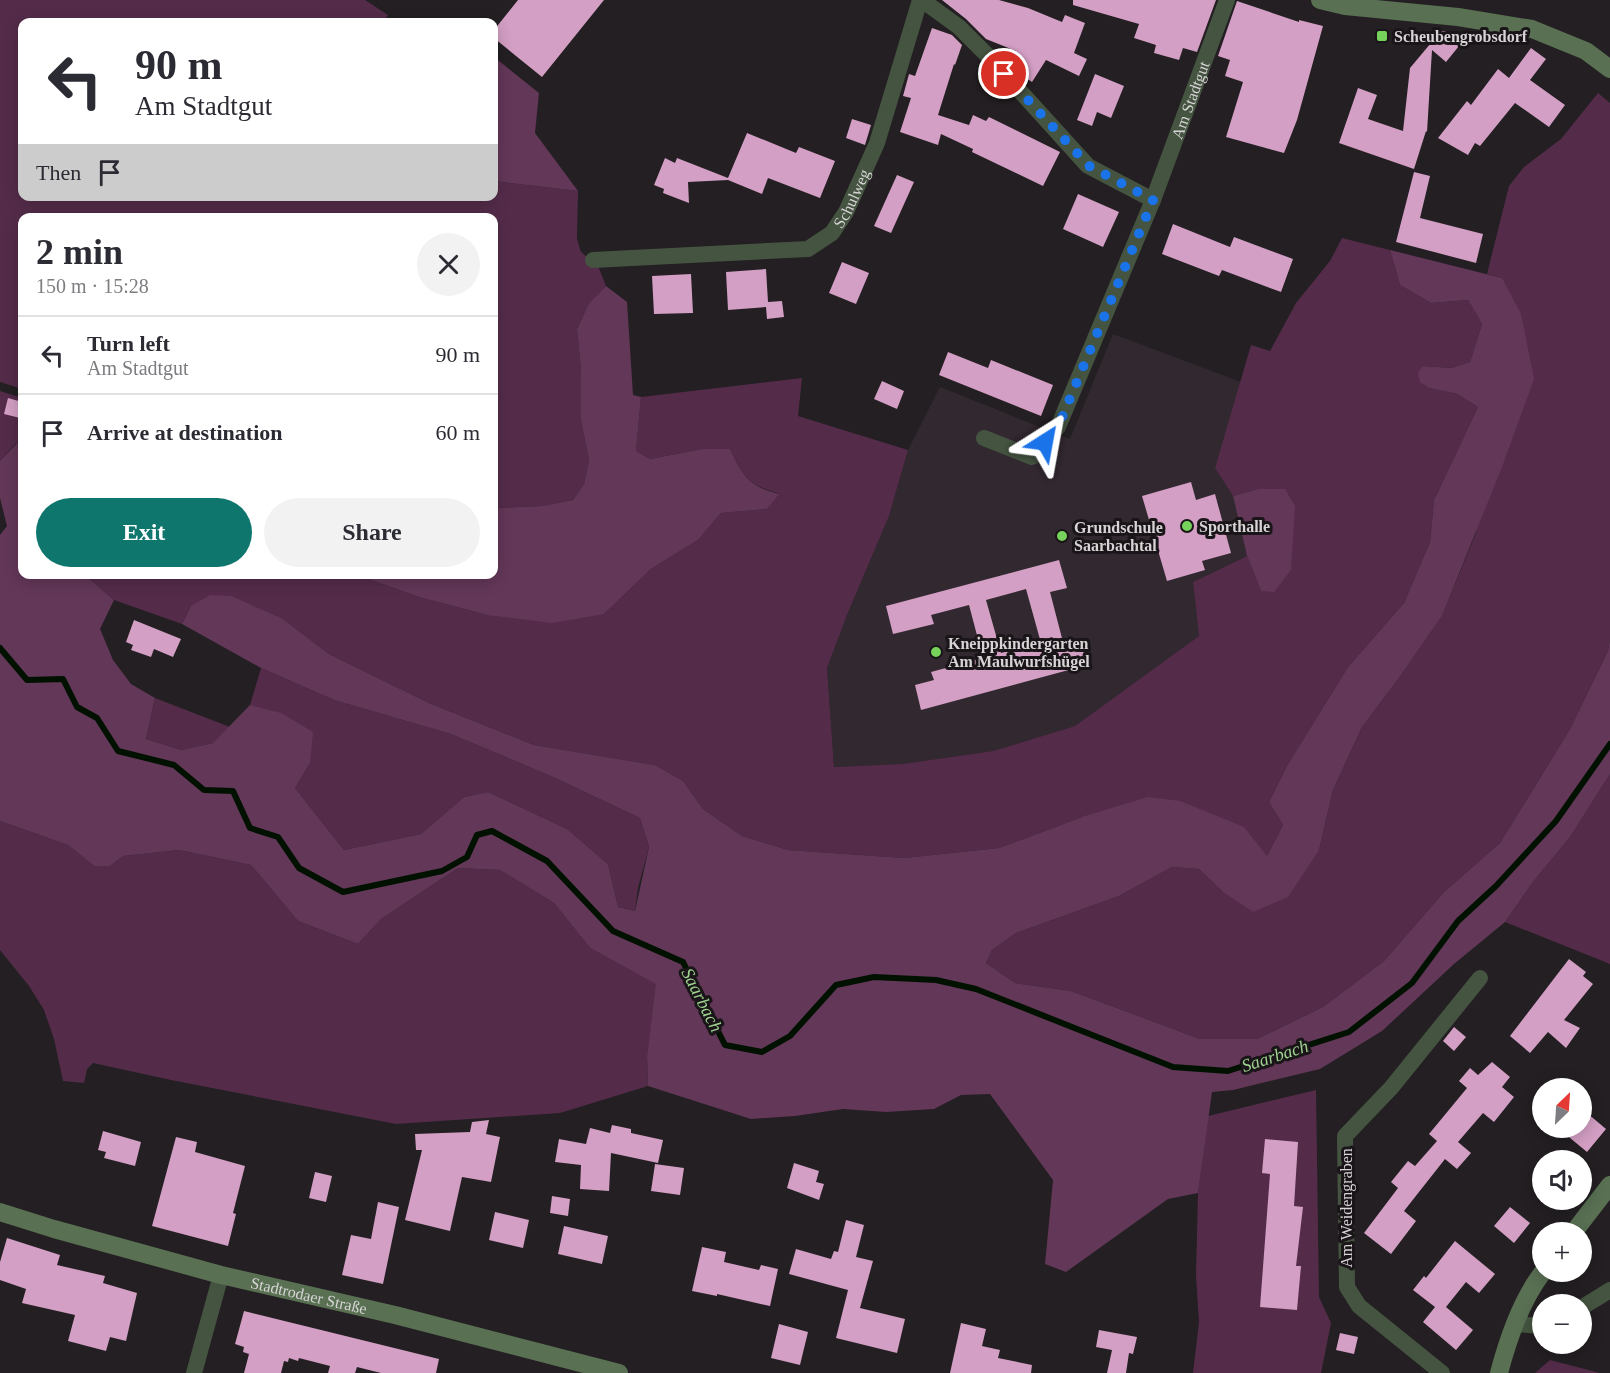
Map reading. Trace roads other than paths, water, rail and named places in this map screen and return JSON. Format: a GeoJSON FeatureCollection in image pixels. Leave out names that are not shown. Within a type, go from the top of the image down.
{"type":"FeatureCollection","features":[{"type":"Feature","properties":{"kind":"main road"},"geometry":{"type":"LineString","coordinates":[[1320,0],[1345,6],[1458,16],[1532,29],[1586,51],[1610,69]]}},
{"type":"Feature","properties":{"kind":"main road"},"geometry":{"type":"LineString","coordinates":[[1581,1222],[1610,1185]]}},
{"type":"Feature","properties":{"kind":"main road","name":"Stadtrodaer Straße"},"geometry":{"type":"LineString","coordinates":[[0,1212],[221,1275],[395,1315],[619,1373]]}},
{"type":"Feature","properties":{"kind":"main road"},"geometry":{"type":"LineString","coordinates":[[1498,1373],[1515,1324],[1535,1282]]}},
{"type":"Feature","properties":{"kind":"street"},"geometry":{"type":"LineString","coordinates":[[921,0],[959,27],[1089,166],[1153,200]]}},
{"type":"Feature","properties":{"kind":"street","name":"Schulweg"},"geometry":{"type":"LineString","coordinates":[[592,260],[808,249],[832,233],[846,212],[877,143],[921,0]]}},
{"type":"Feature","properties":{"kind":"street","name":"Am Stadtgut"},"geometry":{"type":"LineString","coordinates":[[984,438],[1032,457],[1058,427],[1153,200],[1227,0]]}},
{"type":"Feature","properties":{"kind":"street","name":"Am Weidengraben"},"geometry":{"type":"LineString","coordinates":[[1442,1373],[1359,1306],[1347,1287],[1345,1136],[1390,1088],[1479,978]]}},
{"type":"Feature","properties":{"kind":"street"},"geometry":{"type":"LineString","coordinates":[[195,1373],[221,1275]]}},
{"type":"Feature","properties":{"kind":"street"},"geometry":{"type":"LineString","coordinates":[[1592,1301],[1610,1290]]}},
{"type":"Feature","properties":{"kind":"street"},"geometry":{"type":"LineString","coordinates":[[1515,1324],[1532,1325]]}},
{"type":"Feature","properties":{"kind":"waterway","name":"Saarbach"},"geometry":{"type":"LineString","coordinates":[[0,648],[27,680],[63,679],[77,707],[97,718],[118,751],[174,765],[204,790],[233,791],[250,828],[278,837],[299,868],[343,892],[442,871],[467,857],[477,835],[492,831],[547,861],[613,931],[683,962],[725,1045],[762,1052],[790,1036],[836,985],[874,977],[936,980],[976,989],[1173,1067],[1228,1071],[1349,1032],[1412,983],[1458,921],[1496,886],[1556,821],[1610,744]]}},
{"type":"Feature","properties":{"kind":"place","name":"Scheubengrobsdorf"},"geometry":{"type":"Point","coordinates":[1382,36]}},
{"type":"Feature","properties":{"kind":"place","name":"Sporthalle"},"geometry":{"type":"Point","coordinates":[1187,526]}},
{"type":"Feature","properties":{"kind":"place","name":"Grundschule Saarbachtal"},"geometry":{"type":"Point","coordinates":[1062,536]}},
{"type":"Feature","properties":{"kind":"place","name":"Kneippkindergarten Am Maulwurfshügel"},"geometry":{"type":"Point","coordinates":[936,652]}}]}
